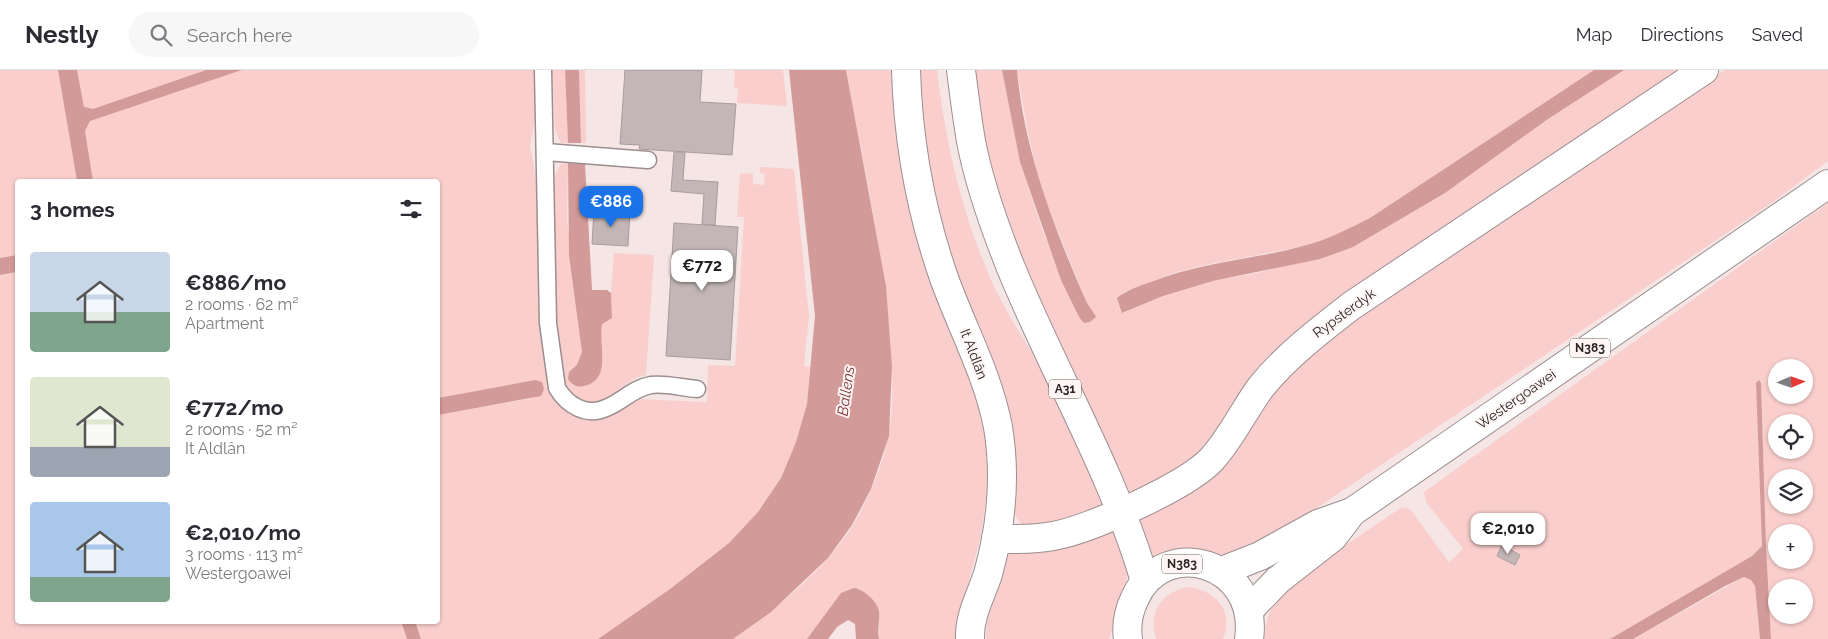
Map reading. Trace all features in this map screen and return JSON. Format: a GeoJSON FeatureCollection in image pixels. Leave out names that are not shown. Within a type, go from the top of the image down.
{"type":"FeatureCollection","features":[{"type":"Feature","properties":{"kind":"main road","name":"It Aldlân"},"geometry":{"type":"LineString","coordinates":[[906,70],[916,165],[931,231],[944,278],[983,375],[998,428],[1002,485],[996,539],[988,573],[972,620],[970,639]]}},
{"type":"Feature","properties":{"kind":"main road","name":"A31"},"geometry":{"type":"LineString","coordinates":[[961,70],[971,143],[988,203],[1011,266],[1122,511],[1145,581]]}},
{"type":"Feature","properties":{"kind":"main road","name":"Rypsterdyk"},"geometry":{"type":"LineString","coordinates":[[996,539],[1029,539],[1055,536],[1072,531],[1181,484],[1212,460],[1261,388],[1301,345],[1337,317],[1704,70]]}},
{"type":"Feature","properties":{"kind":"main road","name":"Westergoawei"},"geometry":{"type":"LineString","coordinates":[[1222,571],[1260,556],[1318,524],[1352,512],[1828,184]]}},
{"type":"Feature","properties":{"kind":"main road","name":"Westergoawei"},"geometry":{"type":"LineString","coordinates":[[1249,610],[1278,580],[1333,537],[1352,512]]}},
{"type":"Feature","properties":{"kind":"main road","name":"N383"},"geometry":{"type":"LineString","coordinates":[[1127,638],[1131,605],[1145,581],[1159,570],[1173,565],[1191,563],[1222,571],[1242,592],[1249,610],[1251,626],[1249,639]]}},
{"type":"Feature","properties":{"kind":"lane"},"geometry":{"type":"LineString","coordinates":[[543,70],[546,152],[544,203],[548,323],[555,379],[562,396],[575,407],[596,411],[607,408],[637,389],[651,385],[697,389]]}},
{"type":"Feature","properties":{"kind":"lane"},"geometry":{"type":"LineString","coordinates":[[546,152],[648,160]]}},
{"type":"Feature","properties":{"kind":"shaded area"},"geometry":{"type":"Polygon","coordinates":[[[0,70],[58,70],[77,179],[15,179],[15,255],[0,258],[0,70]]]}},
{"type":"Feature","properties":{"kind":"shaded area"},"geometry":{"type":"Polygon","coordinates":[[[77,70],[206,70],[93,109],[84,108],[77,70]]]}},
{"type":"Feature","properties":{"kind":"shaded area"},"geometry":{"type":"Polygon","coordinates":[[[242,70],[534,70],[536,113],[530,146],[539,210],[550,387],[556,401],[563,409],[570,415],[582,418],[596,418],[636,399],[707,402],[708,365],[735,366],[744,217],[737,217],[740,173],[753,174],[753,184],[764,185],[765,174],[760,173],[760,167],[794,169],[809,316],[804,366],[810,367],[807,404],[796,442],[781,478],[758,512],[729,543],[670,589],[598,639],[421,639],[416,624],[440,624],[440,415],[533,398],[535,380],[440,398],[440,179],[93,179],[85,131],[90,121],[242,70]]]}},
{"type":"Feature","properties":{"kind":"shaded area"},"geometry":{"type":"Polygon","coordinates":[[[552,70],[565,70],[568,143],[561,143],[555,130],[552,70]]]}},
{"type":"Feature","properties":{"kind":"shaded area"},"geometry":{"type":"Polygon","coordinates":[[[579,70],[585,70],[586,143],[581,143],[579,70]]]}},
{"type":"Feature","properties":{"kind":"shaded area"},"geometry":{"type":"Polygon","coordinates":[[[732,70],[783,70],[787,106],[737,103],[738,88],[734,88],[735,71],[732,70]]]}},
{"type":"Feature","properties":{"kind":"shaded area"},"geometry":{"type":"Polygon","coordinates":[[[846,70],[894,70],[977,392],[986,439],[989,478],[981,536],[965,595],[961,639],[879,639],[879,609],[841,594],[807,639],[733,639],[799,588],[841,542],[853,525],[870,493],[879,471],[888,437],[892,412],[890,335],[882,268],[846,70]]]}},
{"type":"Feature","properties":{"kind":"shaded area"},"geometry":{"type":"Polygon","coordinates":[[[918,70],[937,70],[950,149],[962,199],[979,250],[1005,308],[1070,414],[1109,506],[1059,524],[1038,527],[1023,525],[1013,510],[938,214],[924,144],[918,70]]]}},
{"type":"Feature","properties":{"kind":"shaded area"},"geometry":{"type":"Polygon","coordinates":[[[972,70],[1002,70],[1020,162],[1043,232],[1079,317],[1095,313],[1091,311],[1086,301],[1046,202],[1027,128],[1017,70],[1594,70],[1370,218],[1334,236],[1304,246],[1205,265],[1174,273],[1124,292],[1123,313],[1163,296],[1213,281],[1257,273],[1353,247],[1445,193],[1548,119],[1624,70],[1682,70],[1424,245],[1204,453],[1125,498],[1020,262],[983,143],[972,70]]]}},
{"type":"Feature","properties":{"kind":"shaded area"},"geometry":{"type":"Polygon","coordinates":[[[1725,70],[1828,70],[1828,161],[1773,202],[1266,542],[1230,556],[1188,549],[1165,553],[1154,558],[1136,514],[1269,394],[1308,352],[1725,70]]]}},
{"type":"Feature","properties":{"kind":"shaded area"},"geometry":{"type":"Polygon","coordinates":[[[568,163],[567,219],[582,352],[572,385],[581,386],[589,384],[599,376],[602,369],[601,324],[612,318],[611,293],[614,253],[654,255],[646,375],[632,380],[606,400],[590,403],[577,399],[567,391],[561,371],[557,330],[552,187],[561,164],[568,163]]]}},
{"type":"Feature","properties":{"kind":"shaded area"},"geometry":{"type":"Polygon","coordinates":[[[1828,203],[1828,639],[1771,639],[1770,624],[1813,624],[1813,579],[1768,579],[1768,583],[1761,383],[1759,380],[1756,383],[1762,546],[1752,556],[1610,639],[1264,639],[1269,615],[1278,599],[1284,593],[1311,573],[1309,570],[1402,507],[1410,509],[1449,562],[1463,549],[1426,502],[1424,492],[1828,203]]]}},
{"type":"Feature","properties":{"kind":"shaded area"},"geometry":{"type":"Polygon","coordinates":[[[15,272],[15,624],[402,624],[407,639],[0,639],[0,275],[15,272]]]}},
{"type":"Feature","properties":{"kind":"shaded area"},"geometry":{"type":"Polygon","coordinates":[[[1116,523],[1128,562],[1127,583],[1109,639],[986,639],[989,609],[995,584],[998,573],[1007,556],[1016,551],[1116,523]]]}},
{"type":"Feature","properties":{"kind":"shaded area"},"geometry":{"type":"Polygon","coordinates":[[[1744,577],[1751,580],[1755,586],[1760,639],[1633,639],[1744,577]]]}},
{"type":"Feature","properties":{"kind":"shaded area"},"geometry":{"type":"Polygon","coordinates":[[[1186,587],[1205,592],[1220,603],[1226,619],[1223,639],[1156,639],[1154,621],[1158,606],[1169,594],[1186,587]]]}},
{"type":"Feature","properties":{"kind":"water"},"geometry":{"type":"Polygon","coordinates":[[[58,70],[77,70],[84,107],[93,109],[206,70],[242,70],[90,121],[85,131],[93,179],[77,179],[58,70]]]}},
{"type":"Feature","properties":{"kind":"water"},"geometry":{"type":"Polygon","coordinates":[[[565,70],[579,70],[581,143],[568,143],[565,70]]]}},
{"type":"Feature","properties":{"kind":"water","name":"Ballens"},"geometry":{"type":"Polygon","coordinates":[[[789,70],[846,70],[886,286],[892,366],[889,436],[871,489],[852,525],[828,558],[771,612],[733,639],[598,639],[670,589],[729,543],[758,512],[781,478],[796,442],[807,404],[815,316],[789,70]]]}},
{"type":"Feature","properties":{"kind":"water"},"geometry":{"type":"Polygon","coordinates":[[[1002,70],[1017,70],[1026,130],[1033,159],[1063,245],[1086,301],[1096,317],[1090,322],[1084,323],[1079,317],[1061,280],[1020,162],[1002,70]]]}},
{"type":"Feature","properties":{"kind":"water"},"geometry":{"type":"Polygon","coordinates":[[[1594,70],[1624,70],[1548,119],[1445,193],[1353,247],[1320,259],[1213,281],[1163,296],[1122,313],[1117,298],[1138,287],[1188,270],[1312,244],[1370,218],[1594,70]]]}},
{"type":"Feature","properties":{"kind":"water"},"geometry":{"type":"Polygon","coordinates":[[[568,163],[585,164],[592,290],[607,290],[611,293],[612,318],[602,324],[601,369],[593,382],[581,387],[575,386],[568,379],[569,372],[577,365],[582,352],[569,255],[568,163]]]}},
{"type":"Feature","properties":{"kind":"water"},"geometry":{"type":"Polygon","coordinates":[[[15,255],[15,272],[0,275],[0,258],[15,255]]]}},
{"type":"Feature","properties":{"kind":"water"},"geometry":{"type":"Polygon","coordinates":[[[535,380],[542,382],[544,389],[541,396],[440,415],[440,398],[535,380]]]}},
{"type":"Feature","properties":{"kind":"water"},"geometry":{"type":"Polygon","coordinates":[[[1759,380],[1761,383],[1768,624],[1770,624],[1771,639],[1760,639],[1755,586],[1751,580],[1744,577],[1633,639],[1610,639],[1752,556],[1762,546],[1756,383],[1759,380]]]}},
{"type":"Feature","properties":{"kind":"water"},"geometry":{"type":"Polygon","coordinates":[[[854,588],[869,596],[878,607],[879,639],[856,639],[855,624],[848,620],[837,627],[828,639],[807,639],[841,593],[854,588]]]}},
{"type":"Feature","properties":{"kind":"water"},"geometry":{"type":"Polygon","coordinates":[[[402,624],[416,624],[421,639],[407,639],[402,624]]]}},
{"type":"Feature","properties":{"kind":"building"},"geometry":{"type":"Polygon","coordinates":[[[625,70],[702,70],[700,102],[736,104],[732,155],[639,149],[640,145],[620,144],[625,70]]]}},
{"type":"Feature","properties":{"kind":"building"},"geometry":{"type":"Polygon","coordinates":[[[674,152],[685,152],[683,180],[718,182],[715,225],[702,224],[704,194],[671,191],[674,152]]]}},
{"type":"Feature","properties":{"kind":"building"},"geometry":{"type":"Polygon","coordinates":[[[594,209],[630,211],[628,246],[592,244],[594,209]]]}},
{"type":"Feature","properties":{"kind":"building"},"geometry":{"type":"Polygon","coordinates":[[[674,223],[738,227],[730,360],[666,356],[674,223]]]}},
{"type":"Feature","properties":{"kind":"building"},"geometry":{"type":"Polygon","coordinates":[[[1502,545],[1520,555],[1515,565],[1497,556],[1502,545]]]}}]}
